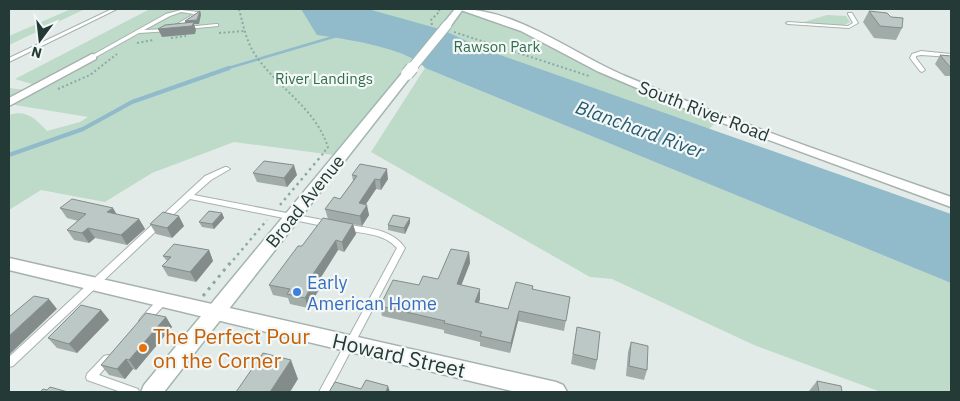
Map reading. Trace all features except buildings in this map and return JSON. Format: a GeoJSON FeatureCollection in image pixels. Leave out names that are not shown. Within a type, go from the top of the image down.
{"type":"FeatureCollection","features":[{"type":"Feature","properties":{"kind":"street","name":"Broad Avenue"},"geometry":{"type":"LineString","coordinates":[[151,392],[460,9]]}},
{"type":"Feature","properties":{"kind":"street","name":"South River Road"},"geometry":{"type":"LineString","coordinates":[[460,9],[483,12],[507,20],[616,76],[666,97],[797,148],[951,202]]}},
{"type":"Feature","properties":{"kind":"street"},"geometry":{"type":"LineString","coordinates":[[9,103],[97,59]]}},
{"type":"Feature","properties":{"kind":"street","name":"Howard Street"},"geometry":{"type":"LineString","coordinates":[[9,264],[556,392]]}},
{"type":"Feature","properties":{"kind":"lane"},"geometry":{"type":"LineString","coordinates":[[105,9],[114,9]]}},
{"type":"Feature","properties":{"kind":"lane"},"geometry":{"type":"LineString","coordinates":[[9,60],[114,9]]}},
{"type":"Feature","properties":{"kind":"lane"},"geometry":{"type":"LineString","coordinates":[[97,59],[138,32],[181,11],[198,13],[171,30]]}},
{"type":"Feature","properties":{"kind":"lane"},"geometry":{"type":"LineString","coordinates":[[788,22],[848,27],[856,23],[850,14]]}},
{"type":"Feature","properties":{"kind":"lane"},"geometry":{"type":"LineString","coordinates":[[138,32],[216,25]]}},
{"type":"Feature","properties":{"kind":"lane"},"geometry":{"type":"LineString","coordinates":[[922,70],[913,58],[914,55],[921,53],[951,56]]}},
{"type":"Feature","properties":{"kind":"lane"},"geometry":{"type":"LineString","coordinates":[[9,363],[208,178],[227,169]]}},
{"type":"Feature","properties":{"kind":"lane"},"geometry":{"type":"LineString","coordinates":[[188,196],[384,235],[397,240],[400,248],[324,392]]}},
{"type":"Feature","properties":{"kind":"lane"},"geometry":{"type":"LineString","coordinates":[[134,331],[163,300]]}},
{"type":"Feature","properties":{"kind":"lane"},"geometry":{"type":"LineString","coordinates":[[116,351],[91,377],[134,392]]}},
{"type":"Feature","properties":{"kind":"path"},"geometry":{"type":"LineString","coordinates":[[193,307],[328,147],[327,136],[320,124],[253,52],[244,31],[239,9]]}},
{"type":"Feature","properties":{"kind":"path"},"geometry":{"type":"LineString","coordinates":[[434,26],[432,20],[440,11],[438,9]]}},
{"type":"Feature","properties":{"kind":"path"},"geometry":{"type":"LineString","coordinates":[[447,27],[592,76]]}},
{"type":"Feature","properties":{"kind":"path"},"geometry":{"type":"LineString","coordinates":[[218,33],[244,31]]}},
{"type":"Feature","properties":{"kind":"path"},"geometry":{"type":"LineString","coordinates":[[169,38],[193,36]]}},
{"type":"Feature","properties":{"kind":"path"},"geometry":{"type":"LineString","coordinates":[[133,44],[160,39]]}},
{"type":"Feature","properties":{"kind":"path"},"geometry":{"type":"LineString","coordinates":[[29,92],[48,92],[90,75],[109,62],[118,53]]}},
{"type":"Feature","properties":{"kind":"path"},"geometry":{"type":"LineString","coordinates":[[97,59],[109,62]]}},
{"type":"Feature","properties":{"kind":"green space"},"geometry":{"type":"Polygon","coordinates":[[[71,9],[85,9],[9,45],[9,36],[71,9]]]}},
{"type":"Feature","properties":{"kind":"green space"},"geometry":{"type":"Polygon","coordinates":[[[150,9],[462,9],[483,12],[616,76],[720,118],[691,147],[427,50],[341,156],[234,142],[152,173],[105,202],[41,190],[9,210],[9,115],[15,113],[26,114],[35,119],[47,131],[80,122],[88,117],[9,104],[9,88],[25,90],[32,84],[15,79],[150,9]]]}},
{"type":"Feature","properties":{"kind":"green space"},"geometry":{"type":"Polygon","coordinates":[[[827,15],[846,16],[850,22],[841,26],[821,26],[804,22],[827,15]]]}},
{"type":"Feature","properties":{"kind":"green space"},"geometry":{"type":"Polygon","coordinates":[[[425,68],[951,283],[951,392],[881,392],[754,345],[612,279],[590,277],[371,152],[425,68]]]}},
{"type":"Feature","properties":{"kind":"water","name":"Blanchard River"},"geometry":{"type":"Polygon","coordinates":[[[301,9],[368,9],[443,30],[486,50],[951,214],[951,283],[425,68],[406,55],[375,46],[317,35],[301,9]]]}},
{"type":"Feature","properties":{"kind":"waterway"},"geometry":{"type":"LineString","coordinates":[[225,69],[340,35]]}},
{"type":"Feature","properties":{"kind":"waterway"},"geometry":{"type":"LineString","coordinates":[[9,155],[83,129],[132,102],[229,68]]}},
{"type":"Feature","properties":{"kind":"place","name":"Early American Home"},"geometry":{"type":"Point","coordinates":[297,292]}},
{"type":"Feature","properties":{"kind":"place","name":"The Perfect Pour on the Corner"},"geometry":{"type":"Point","coordinates":[143,348]}},
{"type":"Feature","properties":{"kind":"park label","name":"Rawson Park"},"geometry":{"type":"Point","coordinates":[497,46]}},
{"type":"Feature","properties":{"kind":"park label","name":"River Landings"},"geometry":{"type":"Point","coordinates":[324,78]}}]}
